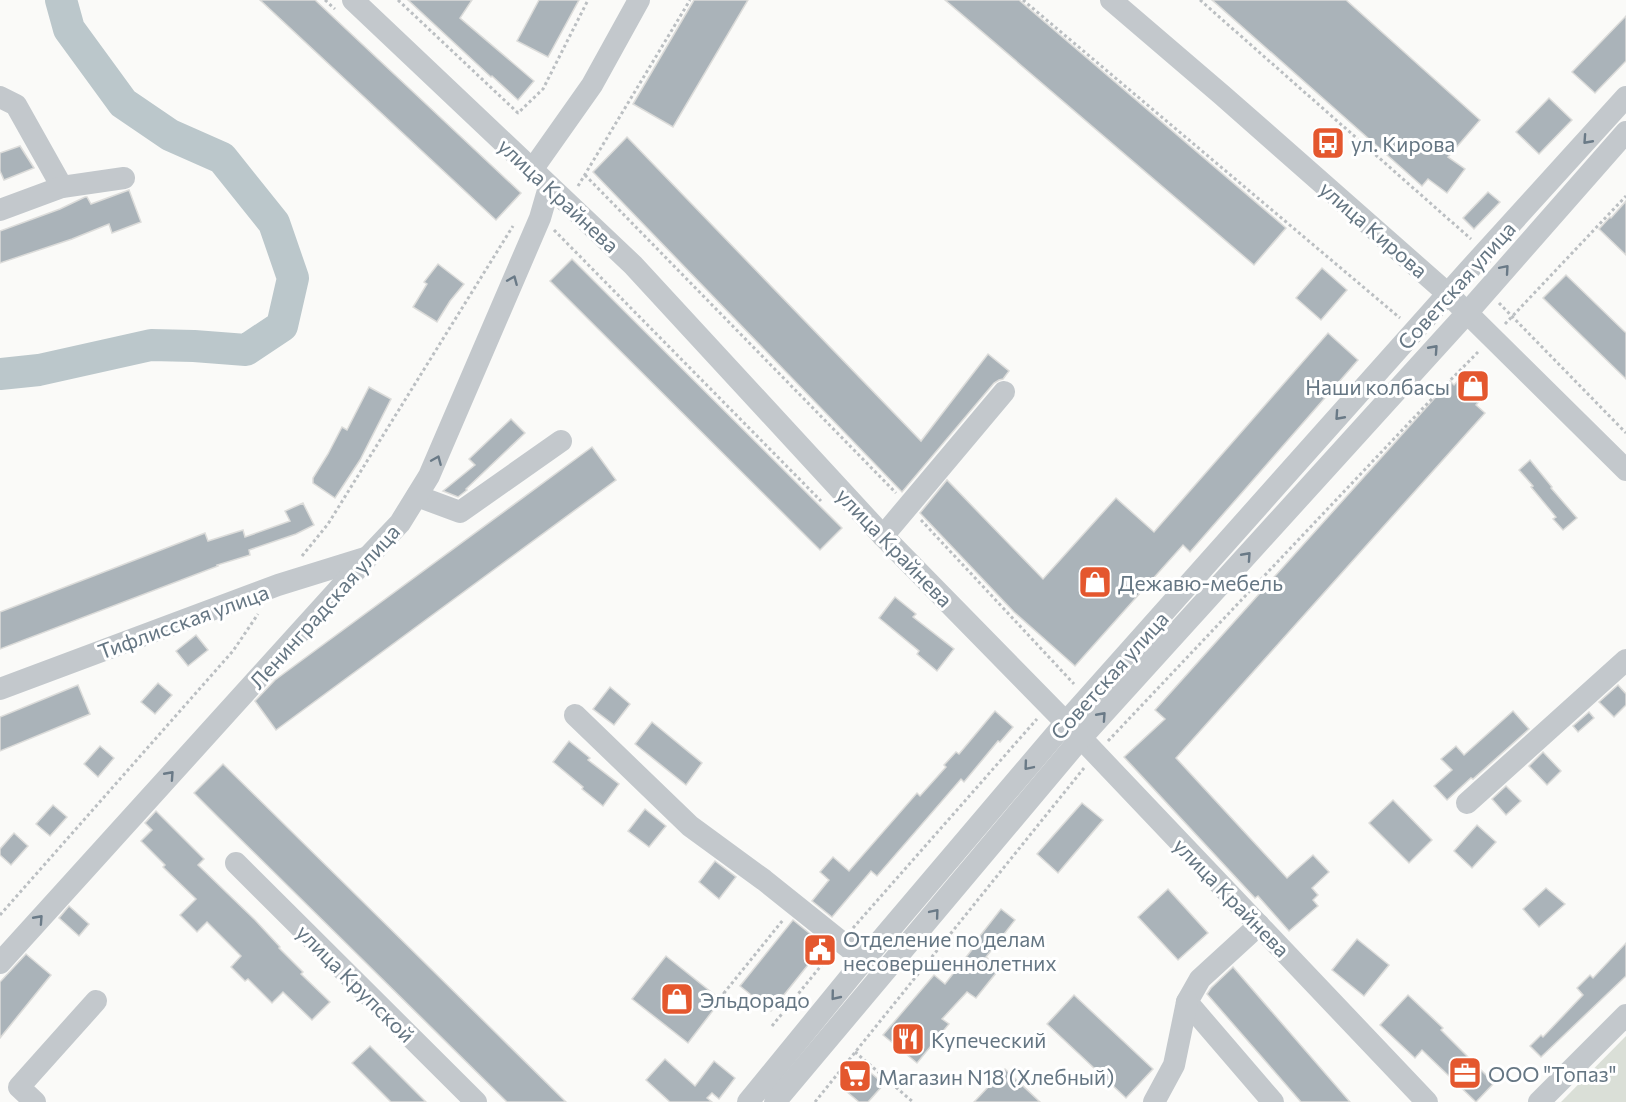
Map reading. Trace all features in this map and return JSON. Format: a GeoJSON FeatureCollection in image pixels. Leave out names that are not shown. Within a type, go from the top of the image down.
{"type":"FeatureCollection","features":[{"type":"Feature","properties":{"kind":"street","name":"улица Крайнева"},"geometry":{"type":"LineString","coordinates":[[353,0],[537,164],[549,187],[633,265],[884,536],[1427,1102]]}},
{"type":"Feature","properties":{"kind":"street"},"geometry":{"type":"LineString","coordinates":[[537,164],[592,86],[639,0]]}},
{"type":"Feature","properties":{"kind":"street","name":"улица Кирова"},"geometry":{"type":"LineString","coordinates":[[1111,0],[1448,294],[1626,470]]}},
{"type":"Feature","properties":{"kind":"street"},"geometry":{"type":"LineString","coordinates":[[0,97],[16,105],[62,187]]}},
{"type":"Feature","properties":{"kind":"street","name":"Советская улица"},"geometry":{"type":"LineString","coordinates":[[775,1102],[1073,731],[1088,698],[1626,97]]}},
{"type":"Feature","properties":{"kind":"street","name":"Советская улица"},"geometry":{"type":"LineString","coordinates":[[748,1102],[864,960],[1073,731],[1467,313],[1626,132]]}},
{"type":"Feature","properties":{"kind":"street"},"geometry":{"type":"LineString","coordinates":[[0,210],[62,187],[124,178]]}},
{"type":"Feature","properties":{"kind":"street","name":"Ленинградская улица"},"geometry":{"type":"LineString","coordinates":[[0,963],[400,523],[429,477],[540,218],[549,187]]}},
{"type":"Feature","properties":{"kind":"street"},"geometry":{"type":"LineString","coordinates":[[884,536],[1004,392]]}},
{"type":"Feature","properties":{"kind":"street"},"geometry":{"type":"LineString","coordinates":[[417,496],[460,512],[561,441]]}},
{"type":"Feature","properties":{"kind":"street","name":"Тифлисская улица"},"geometry":{"type":"LineString","coordinates":[[0,689],[278,585],[367,558]]}},
{"type":"Feature","properties":{"kind":"street"},"geometry":{"type":"LineString","coordinates":[[1467,803],[1626,660]]}},
{"type":"Feature","properties":{"kind":"street"},"geometry":{"type":"LineString","coordinates":[[575,715],[690,826],[764,880],[864,960]]}},
{"type":"Feature","properties":{"kind":"street","name":"улица Крупской"},"geometry":{"type":"LineString","coordinates":[[236,863],[476,1102]]}},
{"type":"Feature","properties":{"kind":"street"},"geometry":{"type":"LineString","coordinates":[[1154,1102],[1174,1065],[1187,1002],[1200,979],[1259,925]]}},
{"type":"Feature","properties":{"kind":"street"},"geometry":{"type":"LineString","coordinates":[[35,1102],[19,1087],[96,1001]]}},
{"type":"Feature","properties":{"kind":"street"},"geometry":{"type":"LineString","coordinates":[[1187,1002],[1273,1102]]}},
{"type":"Feature","properties":{"kind":"street"},"geometry":{"type":"LineString","coordinates":[[1539,1102],[1626,1015]]}},
{"type":"Feature","properties":{"kind":"path"},"geometry":{"type":"LineString","coordinates":[[398,0],[518,113],[543,89],[588,0]]}},
{"type":"Feature","properties":{"kind":"path"},"geometry":{"type":"LineString","coordinates":[[568,204],[690,0]]}},
{"type":"Feature","properties":{"kind":"path"},"geometry":{"type":"LineString","coordinates":[[1023,0],[1403,321]]}},
{"type":"Feature","properties":{"kind":"path"},"geometry":{"type":"LineString","coordinates":[[1200,0],[1474,242]]}},
{"type":"Feature","properties":{"kind":"path"},"geometry":{"type":"LineString","coordinates":[[585,175],[908,506],[1088,698]]}},
{"type":"Feature","properties":{"kind":"path"},"geometry":{"type":"LineString","coordinates":[[815,1102],[855,1052],[1073,731],[1424,407],[1626,196]]}},
{"type":"Feature","properties":{"kind":"path"},"geometry":{"type":"LineString","coordinates":[[540,218],[560,234],[827,507]]}},
{"type":"Feature","properties":{"kind":"path"},"geometry":{"type":"LineString","coordinates":[[299,559],[328,524],[514,225]]}},
{"type":"Feature","properties":{"kind":"path"},"geometry":{"type":"LineString","coordinates":[[1512,316],[1626,432]]}},
{"type":"Feature","properties":{"kind":"path"},"geometry":{"type":"LineString","coordinates":[[0,915],[233,651],[259,614]]}},
{"type":"Feature","properties":{"kind":"path"},"geometry":{"type":"LineString","coordinates":[[772,1026],[841,942],[1035,720],[1073,731]]}},
{"type":"Feature","properties":{"kind":"path"},"geometry":{"type":"LineString","coordinates":[[729,997],[724,993],[795,905]]}},
{"type":"Feature","properties":{"kind":"path"},"geometry":{"type":"LineString","coordinates":[[777,928],[783,933]]}},
{"type":"Feature","properties":{"kind":"path"},"geometry":{"type":"LineString","coordinates":[[748,963],[754,968]]}},
{"type":"Feature","properties":{"kind":"path"},"geometry":{"type":"LineString","coordinates":[[855,1052],[913,1102]]}},
{"type":"Feature","properties":{"kind":"shaded area"},"geometry":{"type":"Polygon","coordinates":[[[1626,1036],[1626,1102],[1561,1102],[1626,1036]]]}},
{"type":"Feature","properties":{"kind":"building"},"geometry":{"type":"Polygon","coordinates":[[[260,0],[315,0],[521,193],[496,220],[260,0]]]}},
{"type":"Feature","properties":{"kind":"building"},"geometry":{"type":"Polygon","coordinates":[[[408,0],[472,0],[460,18],[534,81],[518,100],[408,0]]]}},
{"type":"Feature","properties":{"kind":"building"},"geometry":{"type":"Polygon","coordinates":[[[539,0],[579,0],[548,57],[517,41],[539,0]]]}},
{"type":"Feature","properties":{"kind":"building"},"geometry":{"type":"Polygon","coordinates":[[[694,0],[748,0],[673,127],[633,104],[694,0]]]}},
{"type":"Feature","properties":{"kind":"building"},"geometry":{"type":"Polygon","coordinates":[[[945,0],[1019,0],[1286,228],[1254,265],[945,0]]]}},
{"type":"Feature","properties":{"kind":"building"},"geometry":{"type":"Polygon","coordinates":[[[1212,0],[1346,0],[1480,120],[1448,157],[1465,169],[1447,193],[1428,179],[1422,186],[1212,0]]]}},
{"type":"Feature","properties":{"kind":"building"},"geometry":{"type":"Polygon","coordinates":[[[1626,16],[1626,61],[1595,93],[1572,72],[1626,16]]]}},
{"type":"Feature","properties":{"kind":"building"},"geometry":{"type":"Polygon","coordinates":[[[1549,98],[1572,120],[1539,154],[1516,132],[1549,98]]]}},
{"type":"Feature","properties":{"kind":"building"},"geometry":{"type":"Polygon","coordinates":[[[627,137],[921,441],[988,354],[1009,371],[1003,379],[994,383],[902,492],[593,172],[627,137]]]}},
{"type":"Feature","properties":{"kind":"building"},"geometry":{"type":"Polygon","coordinates":[[[20,146],[34,168],[4,180],[0,171],[0,153],[20,146]]]}},
{"type":"Feature","properties":{"kind":"building"},"geometry":{"type":"Polygon","coordinates":[[[129,190],[141,222],[112,233],[109,224],[0,263],[0,231],[60,209],[85,197],[91,204],[129,190]]]}},
{"type":"Feature","properties":{"kind":"building"},"geometry":{"type":"Polygon","coordinates":[[[1488,192],[1500,202],[1474,229],[1463,218],[1488,192]]]}},
{"type":"Feature","properties":{"kind":"building"},"geometry":{"type":"Polygon","coordinates":[[[1626,201],[1626,255],[1599,229],[1626,201]]]}},
{"type":"Feature","properties":{"kind":"building"},"geometry":{"type":"Polygon","coordinates":[[[572,259],[842,528],[820,550],[550,281],[572,259]]]}},
{"type":"Feature","properties":{"kind":"building"},"geometry":{"type":"Polygon","coordinates":[[[438,264],[464,284],[437,322],[413,307],[427,284],[424,282],[438,264]]]}},
{"type":"Feature","properties":{"kind":"building"},"geometry":{"type":"Polygon","coordinates":[[[1322,268],[1347,290],[1321,320],[1296,298],[1322,268]]]}},
{"type":"Feature","properties":{"kind":"building"},"geometry":{"type":"Polygon","coordinates":[[[1566,275],[1626,333],[1626,379],[1543,298],[1566,275]]]}},
{"type":"Feature","properties":{"kind":"building"},"geometry":{"type":"Polygon","coordinates":[[[1328,333],[1358,360],[1190,552],[1183,545],[1075,666],[1014,612],[920,513],[947,480],[1043,579],[1116,498],[1154,532],[1328,333]]]}},
{"type":"Feature","properties":{"kind":"building"},"geometry":{"type":"Polygon","coordinates":[[[1466,371],[1488,391],[1476,405],[1485,413],[1176,758],[1287,878],[1313,855],[1329,872],[1312,888],[1318,895],[1313,900],[1318,906],[1289,931],[1258,896],[1255,898],[1124,757],[1165,719],[1155,710],[1450,381],[1454,385],[1466,371]]]}},
{"type":"Feature","properties":{"kind":"building"},"geometry":{"type":"Polygon","coordinates":[[[369,387],[391,399],[360,460],[335,498],[313,483],[313,478],[342,427],[347,430],[369,387]]]}},
{"type":"Feature","properties":{"kind":"building"},"geometry":{"type":"Polygon","coordinates":[[[511,419],[525,433],[458,497],[443,491],[475,465],[469,459],[511,419]]]}},
{"type":"Feature","properties":{"kind":"building"},"geometry":{"type":"Polygon","coordinates":[[[592,447],[616,480],[276,730],[255,701],[275,680],[592,447]]]}},
{"type":"Feature","properties":{"kind":"building"},"geometry":{"type":"Polygon","coordinates":[[[1530,460],[1577,518],[1563,530],[1553,519],[1556,517],[1519,470],[1530,460]]]}},
{"type":"Feature","properties":{"kind":"building"},"geometry":{"type":"Polygon","coordinates":[[[303,503],[314,525],[296,534],[249,550],[250,555],[217,565],[0,649],[0,612],[205,533],[208,541],[243,530],[245,537],[290,521],[285,511],[303,503]]]}},
{"type":"Feature","properties":{"kind":"building"},"geometry":{"type":"Polygon","coordinates":[[[895,597],[916,614],[913,617],[954,649],[937,671],[917,654],[919,651],[879,618],[895,597]]]}},
{"type":"Feature","properties":{"kind":"building"},"geometry":{"type":"Polygon","coordinates":[[[196,635],[208,650],[188,666],[176,651],[196,635]]]}},
{"type":"Feature","properties":{"kind":"building"},"geometry":{"type":"Polygon","coordinates":[[[158,683],[172,695],[155,714],[141,702],[158,683]]]}},
{"type":"Feature","properties":{"kind":"building"},"geometry":{"type":"Polygon","coordinates":[[[78,685],[90,714],[0,751],[0,717],[78,685]]]}},
{"type":"Feature","properties":{"kind":"building"},"geometry":{"type":"Polygon","coordinates":[[[1618,685],[1626,694],[1626,705],[1614,717],[1599,702],[1618,685]]]}},
{"type":"Feature","properties":{"kind":"building"},"geometry":{"type":"Polygon","coordinates":[[[610,687],[630,704],[614,725],[593,709],[610,687]]]}},
{"type":"Feature","properties":{"kind":"building"},"geometry":{"type":"Polygon","coordinates":[[[995,711],[1013,727],[1000,742],[998,741],[964,782],[961,779],[877,876],[871,871],[832,917],[812,901],[829,880],[820,872],[833,857],[849,871],[917,793],[920,796],[956,752],[959,754],[995,711]]]}},
{"type":"Feature","properties":{"kind":"building"},"geometry":{"type":"Polygon","coordinates":[[[1513,711],[1529,729],[1447,800],[1434,786],[1452,770],[1441,759],[1456,746],[1464,755],[1513,711]]]}},
{"type":"Feature","properties":{"kind":"building"},"geometry":{"type":"Polygon","coordinates":[[[1589,712],[1594,718],[1578,732],[1573,726],[1589,712]]]}},
{"type":"Feature","properties":{"kind":"building"},"geometry":{"type":"Polygon","coordinates":[[[652,722],[702,763],[686,785],[635,744],[652,722]]]}},
{"type":"Feature","properties":{"kind":"building"},"geometry":{"type":"Polygon","coordinates":[[[569,741],[590,758],[588,760],[619,784],[603,806],[553,762],[569,741]]]}},
{"type":"Feature","properties":{"kind":"building"},"geometry":{"type":"Polygon","coordinates":[[[100,746],[114,758],[98,777],[84,764],[100,746]]]}},
{"type":"Feature","properties":{"kind":"building"},"geometry":{"type":"Polygon","coordinates":[[[1543,752],[1561,771],[1547,785],[1529,766],[1543,752]]]}},
{"type":"Feature","properties":{"kind":"building"},"geometry":{"type":"Polygon","coordinates":[[[223,764],[566,1102],[507,1102],[194,793],[223,764]]]}},
{"type":"Feature","properties":{"kind":"building"},"geometry":{"type":"Polygon","coordinates":[[[1506,786],[1521,801],[1506,815],[1492,799],[1506,786]]]}},
{"type":"Feature","properties":{"kind":"building"},"geometry":{"type":"Polygon","coordinates":[[[1393,800],[1432,840],[1409,863],[1369,823],[1393,800]]]}},
{"type":"Feature","properties":{"kind":"building"},"geometry":{"type":"Polygon","coordinates":[[[1082,803],[1103,820],[1058,873],[1037,854],[1082,803]]]}},
{"type":"Feature","properties":{"kind":"building"},"geometry":{"type":"Polygon","coordinates":[[[53,805],[67,817],[50,836],[36,824],[53,805]]]}},
{"type":"Feature","properties":{"kind":"building"},"geometry":{"type":"Polygon","coordinates":[[[645,809],[666,826],[649,847],[628,831],[645,809]]]}},
{"type":"Feature","properties":{"kind":"building"},"geometry":{"type":"Polygon","coordinates":[[[156,811],[204,859],[198,865],[255,920],[303,972],[301,974],[330,1002],[312,1020],[283,992],[272,1003],[248,979],[245,981],[231,967],[241,956],[207,922],[197,932],[180,915],[196,899],[163,867],[165,865],[141,841],[152,830],[145,823],[156,811]]]}},
{"type":"Feature","properties":{"kind":"building"},"geometry":{"type":"Polygon","coordinates":[[[1477,825],[1496,842],[1472,868],[1454,851],[1477,825]]]}},
{"type":"Feature","properties":{"kind":"building"},"geometry":{"type":"Polygon","coordinates":[[[14,833],[28,846],[11,865],[0,855],[0,849],[14,833]]]}},
{"type":"Feature","properties":{"kind":"building"},"geometry":{"type":"Polygon","coordinates":[[[715,861],[736,877],[719,899],[699,882],[715,861]]]}},
{"type":"Feature","properties":{"kind":"building"},"geometry":{"type":"Polygon","coordinates":[[[1546,888],[1565,904],[1539,927],[1523,909],[1546,888]]]}},
{"type":"Feature","properties":{"kind":"building"},"geometry":{"type":"Polygon","coordinates":[[[1168,889],[1208,933],[1178,960],[1138,917],[1168,889]]]}},
{"type":"Feature","properties":{"kind":"building"},"geometry":{"type":"Polygon","coordinates":[[[69,906],[89,924],[79,936],[59,918],[69,906]]]}},
{"type":"Feature","properties":{"kind":"building"},"geometry":{"type":"Polygon","coordinates":[[[1001,909],[1015,920],[986,957],[1000,968],[976,998],[967,992],[942,1019],[949,1024],[917,1063],[883,1035],[934,975],[945,984],[1001,909]]]}},
{"type":"Feature","properties":{"kind":"building"},"geometry":{"type":"Polygon","coordinates":[[[793,920],[824,945],[771,1011],[740,986],[793,920]]]}},
{"type":"Feature","properties":{"kind":"building"},"geometry":{"type":"Polygon","coordinates":[[[1357,939],[1389,965],[1364,996],[1332,970],[1357,939]]]}},
{"type":"Feature","properties":{"kind":"building"},"geometry":{"type":"Polygon","coordinates":[[[1626,943],[1626,976],[1541,1057],[1530,1046],[1541,1035],[1543,1037],[1583,995],[1577,988],[1590,975],[1593,978],[1626,943]]]}},
{"type":"Feature","properties":{"kind":"building"},"geometry":{"type":"Polygon","coordinates":[[[26,954],[51,975],[0,1038],[0,982],[26,954]]]}},
{"type":"Feature","properties":{"kind":"building","name":"Эльдорадо"},"geometry":{"type":"Polygon","coordinates":[[[666,956],[721,1000],[688,1043],[632,999],[666,956]]]}},
{"type":"Feature","properties":{"kind":"building"},"geometry":{"type":"Polygon","coordinates":[[[1233,967],[1350,1102],[1301,1102],[1207,994],[1233,967]]]}},
{"type":"Feature","properties":{"kind":"building"},"geometry":{"type":"Polygon","coordinates":[[[1074,995],[1153,1069],[1126,1098],[1047,1024],[1074,995]]]}},
{"type":"Feature","properties":{"kind":"building"},"geometry":{"type":"Polygon","coordinates":[[[1408,995],[1443,1028],[1441,1030],[1494,1083],[1476,1102],[1422,1050],[1415,1058],[1380,1025],[1408,995]]]}},
{"type":"Feature","properties":{"kind":"building"},"geometry":{"type":"Polygon","coordinates":[[[370,1046],[426,1102],[391,1102],[352,1063],[370,1046]]]}},
{"type":"Feature","properties":{"kind":"building"},"geometry":{"type":"Polygon","coordinates":[[[665,1059],[695,1086],[714,1061],[735,1078],[719,1099],[712,1093],[707,1098],[712,1102],[670,1102],[646,1080],[665,1059]]]}},
{"type":"Feature","properties":{"kind":"building"},"geometry":{"type":"Polygon","coordinates":[[[859,1063],[884,1084],[868,1102],[859,1102],[840,1086],[859,1063]]]}},
{"type":"Feature","properties":{"kind":"building"},"geometry":{"type":"Polygon","coordinates":[[[1005,1069],[1040,1102],[974,1102],[1005,1069]]]}},
{"type":"Feature","properties":{"kind":"waterway"},"geometry":{"type":"LineString","coordinates":[[0,374],[39,370],[151,345],[246,350],[282,326],[293,278],[274,223],[222,158],[170,135],[123,103],[69,29],[61,0]]}},
{"type":"Feature","properties":{"kind":"place","name":"ул. Кирова"},"geometry":{"type":"Point","coordinates":[1328,143]}},
{"type":"Feature","properties":{"kind":"place","name":"Наши колбасы"},"geometry":{"type":"Point","coordinates":[1473,386]}},
{"type":"Feature","properties":{"kind":"place","name":"Дежавю-мебель"},"geometry":{"type":"Point","coordinates":[1095,582]}},
{"type":"Feature","properties":{"kind":"place","name":"Отделение по делам несовершеннолетних"},"geometry":{"type":"Point","coordinates":[820,950]}},
{"type":"Feature","properties":{"kind":"place","name":"Эльдорадо"},"geometry":{"type":"Point","coordinates":[677,999]}},
{"type":"Feature","properties":{"kind":"place","name":"Купеческий"},"geometry":{"type":"Point","coordinates":[908,1039]}},
{"type":"Feature","properties":{"kind":"place","name":"ООО \"Топаз\""},"geometry":{"type":"Point","coordinates":[1465,1073]}},
{"type":"Feature","properties":{"kind":"place","name":"Магазин N18 (Хлебный)"},"geometry":{"type":"Point","coordinates":[855,1076]}}]}
